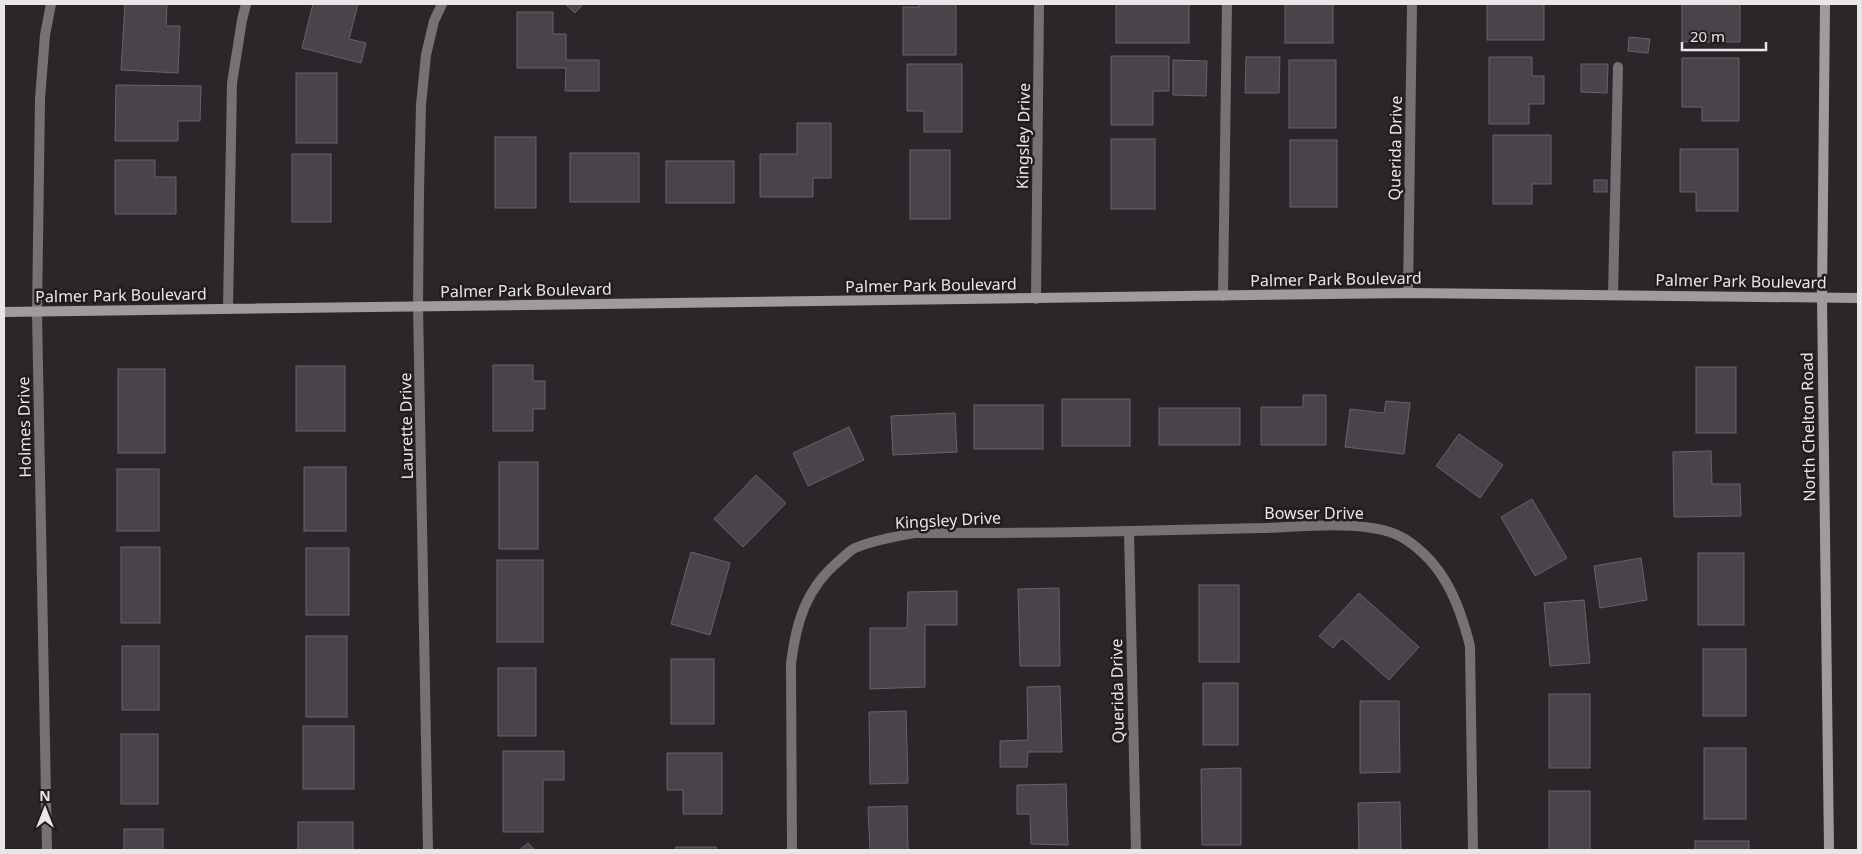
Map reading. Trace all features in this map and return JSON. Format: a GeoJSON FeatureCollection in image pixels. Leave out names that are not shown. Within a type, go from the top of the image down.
{"type":"FeatureCollection","features":[{"type":"Feature","properties":{"kind":"main road","name":"North Chelton Road"},"geometry":{"type":"LineString","coordinates":[[1825,4],[1822,297],[1829,850]]}},
{"type":"Feature","properties":{"kind":"main road","name":"Palmer Park Boulevard"},"geometry":{"type":"LineString","coordinates":[[4,312],[1408,293],[1858,298]]}},
{"type":"Feature","properties":{"kind":"street","name":"Holmes Drive"},"geometry":{"type":"LineString","coordinates":[[47,850],[37,312],[40,99],[45,35],[51,4]]}},
{"type":"Feature","properties":{"kind":"street"},"geometry":{"type":"LineString","coordinates":[[228,309],[232,83],[246,4]]}},
{"type":"Feature","properties":{"kind":"street","name":"Laurette Drive"},"geometry":{"type":"LineString","coordinates":[[428,850],[418,306],[421,105],[426,55],[434,21],[442,4]]}},
{"type":"Feature","properties":{"kind":"street","name":"Kingsley Drive"},"geometry":{"type":"LineString","coordinates":[[1036,299],[1039,4]]}},
{"type":"Feature","properties":{"kind":"street"},"geometry":{"type":"LineString","coordinates":[[1223,296],[1227,4]]}},
{"type":"Feature","properties":{"kind":"street","name":"Querida Drive"},"geometry":{"type":"LineString","coordinates":[[1408,293],[1412,4]]}},
{"type":"Feature","properties":{"kind":"street"},"geometry":{"type":"LineString","coordinates":[[1613,295],[1618,67]]}},
{"type":"Feature","properties":{"kind":"street","name":"Bowser Drive"},"geometry":{"type":"LineString","coordinates":[[1129,531],[1340,526],[1375,528],[1404,538],[1423,553],[1452,590],[1462,616],[1470,646],[1473,850]]}},
{"type":"Feature","properties":{"kind":"street","name":"Kingsley Drive"},"geometry":{"type":"LineString","coordinates":[[792,850],[791,664],[794,637],[801,613],[811,591],[830,568],[853,549],[882,539],[914,533],[1129,531]]}},
{"type":"Feature","properties":{"kind":"street","name":"Querida Drive"},"geometry":{"type":"LineString","coordinates":[[1129,531],[1136,850]]}},
{"type":"Feature","properties":{"kind":"building"},"geometry":{"type":"Polygon","coordinates":[[[125,4],[167,4],[166,26],[180,26],[178,73],[121,70],[125,4]]]}},
{"type":"Feature","properties":{"kind":"building"},"geometry":{"type":"Polygon","coordinates":[[[313,4],[358,4],[349,39],[366,43],[361,63],[302,48],[313,4]]]}},
{"type":"Feature","properties":{"kind":"building"},"geometry":{"type":"Polygon","coordinates":[[[565,4],[583,4],[575,13],[565,4]]]}},
{"type":"Feature","properties":{"kind":"building"},"geometry":{"type":"Polygon","coordinates":[[[919,4],[956,4],[956,55],[903,55],[903,7],[919,7],[919,4]]]}},
{"type":"Feature","properties":{"kind":"building"},"geometry":{"type":"Polygon","coordinates":[[[1116,4],[1189,4],[1189,43],[1116,43],[1116,4]]]}},
{"type":"Feature","properties":{"kind":"building"},"geometry":{"type":"Polygon","coordinates":[[[1285,4],[1333,4],[1333,43],[1285,43],[1285,4]]]}},
{"type":"Feature","properties":{"kind":"building"},"geometry":{"type":"Polygon","coordinates":[[[1487,4],[1544,4],[1544,40],[1487,40],[1487,4]]]}},
{"type":"Feature","properties":{"kind":"building"},"geometry":{"type":"Polygon","coordinates":[[[1682,4],[1740,4],[1740,42],[1682,42],[1682,4]]]}},
{"type":"Feature","properties":{"kind":"building"},"geometry":{"type":"Polygon","coordinates":[[[517,12],[553,12],[553,34],[566,34],[566,60],[599,60],[599,91],[565,91],[566,68],[517,68],[517,12]]]}},
{"type":"Feature","properties":{"kind":"building"},"geometry":{"type":"Polygon","coordinates":[[[1629,37],[1650,39],[1648,53],[1628,51],[1629,37]]]}},
{"type":"Feature","properties":{"kind":"building"},"geometry":{"type":"Polygon","coordinates":[[[1111,56],[1169,56],[1169,91],[1153,91],[1153,125],[1111,125],[1111,56]]]}},
{"type":"Feature","properties":{"kind":"building"},"geometry":{"type":"Polygon","coordinates":[[[1246,57],[1280,57],[1279,93],[1245,93],[1246,57]]]}},
{"type":"Feature","properties":{"kind":"building"},"geometry":{"type":"Polygon","coordinates":[[[1489,57],[1532,57],[1532,76],[1544,76],[1544,104],[1529,104],[1529,124],[1489,124],[1489,57]]]}},
{"type":"Feature","properties":{"kind":"building"},"geometry":{"type":"Polygon","coordinates":[[[1682,58],[1739,58],[1739,121],[1702,121],[1702,107],[1682,107],[1682,58]]]}},
{"type":"Feature","properties":{"kind":"building"},"geometry":{"type":"Polygon","coordinates":[[[1173,60],[1207,61],[1206,96],[1173,95],[1173,60]]]}},
{"type":"Feature","properties":{"kind":"building"},"geometry":{"type":"Polygon","coordinates":[[[1289,60],[1336,60],[1336,128],[1289,128],[1289,60]]]}},
{"type":"Feature","properties":{"kind":"building"},"geometry":{"type":"Polygon","coordinates":[[[907,64],[962,64],[962,132],[924,132],[924,111],[907,111],[907,64]]]}},
{"type":"Feature","properties":{"kind":"building"},"geometry":{"type":"Polygon","coordinates":[[[1581,64],[1608,64],[1607,93],[1581,92],[1581,64]]]}},
{"type":"Feature","properties":{"kind":"building"},"geometry":{"type":"Polygon","coordinates":[[[296,73],[337,73],[337,143],[296,143],[296,73]]]}},
{"type":"Feature","properties":{"kind":"building"},"geometry":{"type":"Polygon","coordinates":[[[116,85],[201,86],[200,121],[178,121],[178,141],[115,141],[116,85]]]}},
{"type":"Feature","properties":{"kind":"building"},"geometry":{"type":"Polygon","coordinates":[[[797,123],[831,123],[831,178],[813,178],[813,197],[760,197],[760,154],[797,154],[797,123]]]}},
{"type":"Feature","properties":{"kind":"building"},"geometry":{"type":"Polygon","coordinates":[[[1493,135],[1551,135],[1551,184],[1532,184],[1532,204],[1493,204],[1493,135]]]}},
{"type":"Feature","properties":{"kind":"building"},"geometry":{"type":"Polygon","coordinates":[[[495,137],[536,137],[536,208],[495,208],[495,137]]]}},
{"type":"Feature","properties":{"kind":"building"},"geometry":{"type":"Polygon","coordinates":[[[1111,139],[1155,139],[1155,209],[1111,209],[1111,139]]]}},
{"type":"Feature","properties":{"kind":"building"},"geometry":{"type":"Polygon","coordinates":[[[1290,140],[1337,140],[1337,207],[1290,207],[1290,140]]]}},
{"type":"Feature","properties":{"kind":"building"},"geometry":{"type":"Polygon","coordinates":[[[1680,149],[1738,149],[1738,211],[1696,211],[1696,192],[1680,192],[1680,149]]]}},
{"type":"Feature","properties":{"kind":"building"},"geometry":{"type":"Polygon","coordinates":[[[910,150],[950,150],[950,219],[910,219],[910,150]]]}},
{"type":"Feature","properties":{"kind":"building"},"geometry":{"type":"Polygon","coordinates":[[[570,153],[639,153],[639,202],[570,202],[570,153]]]}},
{"type":"Feature","properties":{"kind":"building"},"geometry":{"type":"Polygon","coordinates":[[[292,154],[331,154],[331,222],[292,222],[292,154]]]}},
{"type":"Feature","properties":{"kind":"building"},"geometry":{"type":"Polygon","coordinates":[[[115,160],[155,160],[155,177],[176,177],[176,214],[115,214],[115,160]]]}},
{"type":"Feature","properties":{"kind":"building"},"geometry":{"type":"Polygon","coordinates":[[[666,161],[734,161],[734,203],[666,203],[666,161]]]}},
{"type":"Feature","properties":{"kind":"building"},"geometry":{"type":"Polygon","coordinates":[[[1594,180],[1607,180],[1607,192],[1594,192],[1594,180]]]}},
{"type":"Feature","properties":{"kind":"building"},"geometry":{"type":"Polygon","coordinates":[[[493,365],[533,365],[533,381],[545,381],[545,409],[533,409],[533,431],[493,431],[493,365]]]}},
{"type":"Feature","properties":{"kind":"building"},"geometry":{"type":"Polygon","coordinates":[[[296,366],[345,366],[345,431],[296,431],[296,366]]]}},
{"type":"Feature","properties":{"kind":"building"},"geometry":{"type":"Polygon","coordinates":[[[1696,367],[1736,367],[1736,433],[1696,433],[1696,367]]]}},
{"type":"Feature","properties":{"kind":"building"},"geometry":{"type":"Polygon","coordinates":[[[118,369],[165,369],[165,453],[118,453],[118,369]]]}},
{"type":"Feature","properties":{"kind":"building"},"geometry":{"type":"Polygon","coordinates":[[[1303,395],[1326,395],[1326,445],[1261,445],[1261,407],[1303,407],[1303,395]]]}},
{"type":"Feature","properties":{"kind":"building"},"geometry":{"type":"Polygon","coordinates":[[[1062,399],[1130,399],[1130,446],[1062,446],[1062,399]]]}},
{"type":"Feature","properties":{"kind":"building"},"geometry":{"type":"Polygon","coordinates":[[[1386,401],[1410,403],[1404,454],[1345,447],[1350,409],[1384,413],[1386,401]]]}},
{"type":"Feature","properties":{"kind":"building"},"geometry":{"type":"Polygon","coordinates":[[[974,405],[1043,405],[1043,449],[974,449],[974,405]]]}},
{"type":"Feature","properties":{"kind":"building"},"geometry":{"type":"Polygon","coordinates":[[[1159,408],[1240,408],[1240,445],[1159,445],[1159,408]]]}},
{"type":"Feature","properties":{"kind":"building"},"geometry":{"type":"Polygon","coordinates":[[[955,413],[957,452],[893,455],[891,416],[955,413]]]}},
{"type":"Feature","properties":{"kind":"building"},"geometry":{"type":"Polygon","coordinates":[[[849,427],[864,460],[808,486],[793,453],[849,427]]]}},
{"type":"Feature","properties":{"kind":"building"},"geometry":{"type":"Polygon","coordinates":[[[1459,434],[1503,465],[1480,498],[1436,466],[1459,434]]]}},
{"type":"Feature","properties":{"kind":"building"},"geometry":{"type":"Polygon","coordinates":[[[1711,451],[1712,484],[1740,484],[1741,516],[1674,517],[1673,452],[1711,451]]]}},
{"type":"Feature","properties":{"kind":"building"},"geometry":{"type":"Polygon","coordinates":[[[499,462],[538,462],[538,549],[499,549],[499,462]]]}},
{"type":"Feature","properties":{"kind":"building"},"geometry":{"type":"Polygon","coordinates":[[[304,467],[346,467],[346,531],[304,531],[304,467]]]}},
{"type":"Feature","properties":{"kind":"building"},"geometry":{"type":"Polygon","coordinates":[[[117,469],[159,469],[159,531],[117,531],[117,469]]]}},
{"type":"Feature","properties":{"kind":"building"},"geometry":{"type":"Polygon","coordinates":[[[756,475],[786,503],[743,547],[714,519],[756,475]]]}},
{"type":"Feature","properties":{"kind":"building"},"geometry":{"type":"Polygon","coordinates":[[[1532,499],[1567,558],[1535,576],[1501,517],[1532,499]]]}},
{"type":"Feature","properties":{"kind":"building"},"geometry":{"type":"Polygon","coordinates":[[[121,547],[160,547],[160,623],[121,623],[121,547]]]}},
{"type":"Feature","properties":{"kind":"building"},"geometry":{"type":"Polygon","coordinates":[[[306,548],[349,548],[349,615],[306,615],[306,548]]]}},
{"type":"Feature","properties":{"kind":"building"},"geometry":{"type":"Polygon","coordinates":[[[691,552],[730,563],[710,635],[671,624],[691,552]]]}},
{"type":"Feature","properties":{"kind":"building"},"geometry":{"type":"Polygon","coordinates":[[[1698,553],[1744,553],[1744,625],[1698,625],[1698,553]]]}},
{"type":"Feature","properties":{"kind":"building"},"geometry":{"type":"Polygon","coordinates":[[[1641,558],[1647,600],[1600,608],[1594,566],[1641,558]]]}},
{"type":"Feature","properties":{"kind":"building"},"geometry":{"type":"Polygon","coordinates":[[[497,560],[543,560],[543,642],[497,642],[497,560]]]}},
{"type":"Feature","properties":{"kind":"building"},"geometry":{"type":"Polygon","coordinates":[[[1199,585],[1239,585],[1239,662],[1199,662],[1199,585]]]}},
{"type":"Feature","properties":{"kind":"building"},"geometry":{"type":"Polygon","coordinates":[[[1059,588],[1060,666],[1020,666],[1018,589],[1059,588]]]}},
{"type":"Feature","properties":{"kind":"building"},"geometry":{"type":"Polygon","coordinates":[[[957,591],[957,625],[925,625],[925,687],[870,689],[870,628],[907,628],[908,592],[957,591]]]}},
{"type":"Feature","properties":{"kind":"building"},"geometry":{"type":"Polygon","coordinates":[[[1359,593],[1419,647],[1389,680],[1342,638],[1333,648],[1319,636],[1359,593]]]}},
{"type":"Feature","properties":{"kind":"building"},"geometry":{"type":"Polygon","coordinates":[[[1584,600],[1590,663],[1550,666],[1544,603],[1584,600]]]}},
{"type":"Feature","properties":{"kind":"building"},"geometry":{"type":"Polygon","coordinates":[[[306,636],[347,636],[347,717],[306,717],[306,636]]]}},
{"type":"Feature","properties":{"kind":"building"},"geometry":{"type":"Polygon","coordinates":[[[122,646],[159,646],[159,710],[122,710],[122,646]]]}},
{"type":"Feature","properties":{"kind":"building"},"geometry":{"type":"Polygon","coordinates":[[[1703,649],[1746,649],[1746,716],[1703,716],[1703,649]]]}},
{"type":"Feature","properties":{"kind":"building"},"geometry":{"type":"Polygon","coordinates":[[[671,659],[714,659],[714,724],[671,724],[671,659]]]}},
{"type":"Feature","properties":{"kind":"building"},"geometry":{"type":"Polygon","coordinates":[[[498,668],[536,668],[536,736],[498,736],[498,668]]]}},
{"type":"Feature","properties":{"kind":"building"},"geometry":{"type":"Polygon","coordinates":[[[1203,683],[1238,683],[1238,745],[1203,745],[1203,683]]]}},
{"type":"Feature","properties":{"kind":"building"},"geometry":{"type":"Polygon","coordinates":[[[1060,686],[1062,752],[1028,752],[1027,767],[1000,767],[1000,741],[1028,740],[1027,687],[1060,686]]]}},
{"type":"Feature","properties":{"kind":"building"},"geometry":{"type":"Polygon","coordinates":[[[1549,694],[1590,694],[1590,768],[1549,768],[1549,694]]]}},
{"type":"Feature","properties":{"kind":"building"},"geometry":{"type":"Polygon","coordinates":[[[1360,701],[1399,701],[1400,772],[1360,773],[1360,701]]]}},
{"type":"Feature","properties":{"kind":"building"},"geometry":{"type":"Polygon","coordinates":[[[906,711],[908,783],[870,784],[869,712],[906,711]]]}},
{"type":"Feature","properties":{"kind":"building"},"geometry":{"type":"Polygon","coordinates":[[[303,726],[354,726],[354,789],[303,789],[303,726]]]}},
{"type":"Feature","properties":{"kind":"building"},"geometry":{"type":"Polygon","coordinates":[[[121,734],[158,734],[158,804],[121,804],[121,734]]]}},
{"type":"Feature","properties":{"kind":"building"},"geometry":{"type":"Polygon","coordinates":[[[1704,748],[1746,748],[1746,819],[1704,819],[1704,748]]]}},
{"type":"Feature","properties":{"kind":"building"},"geometry":{"type":"Polygon","coordinates":[[[503,751],[564,751],[564,780],[543,780],[543,832],[503,832],[503,751]]]}},
{"type":"Feature","properties":{"kind":"building"},"geometry":{"type":"Polygon","coordinates":[[[667,753],[722,753],[722,814],[683,814],[683,790],[667,790],[667,753]]]}},
{"type":"Feature","properties":{"kind":"building"},"geometry":{"type":"Polygon","coordinates":[[[1241,768],[1241,845],[1202,845],[1201,769],[1241,768]]]}},
{"type":"Feature","properties":{"kind":"building"},"geometry":{"type":"Polygon","coordinates":[[[1066,784],[1068,845],[1031,844],[1030,814],[1017,814],[1017,785],[1066,784]]]}},
{"type":"Feature","properties":{"kind":"building"},"geometry":{"type":"Polygon","coordinates":[[[1549,791],[1590,791],[1590,850],[1549,850],[1549,791]]]}},
{"type":"Feature","properties":{"kind":"building"},"geometry":{"type":"Polygon","coordinates":[[[1400,802],[1401,850],[1359,850],[1358,803],[1400,802]]]}},
{"type":"Feature","properties":{"kind":"building"},"geometry":{"type":"Polygon","coordinates":[[[907,806],[908,850],[870,850],[868,807],[907,806]]]}},
{"type":"Feature","properties":{"kind":"building"},"geometry":{"type":"Polygon","coordinates":[[[298,822],[353,822],[353,850],[298,850],[298,822]]]}},
{"type":"Feature","properties":{"kind":"building"},"geometry":{"type":"Polygon","coordinates":[[[124,829],[163,829],[163,850],[124,850],[124,829]]]}},
{"type":"Feature","properties":{"kind":"building"},"geometry":{"type":"Polygon","coordinates":[[[1695,841],[1749,841],[1749,850],[1695,850],[1695,841]]]}},
{"type":"Feature","properties":{"kind":"building"},"geometry":{"type":"Polygon","coordinates":[[[528,843],[535,850],[519,850],[528,843]]]}},
{"type":"Feature","properties":{"kind":"building"},"geometry":{"type":"Polygon","coordinates":[[[676,847],[716,847],[716,850],[676,850],[676,847]]]}}]}
